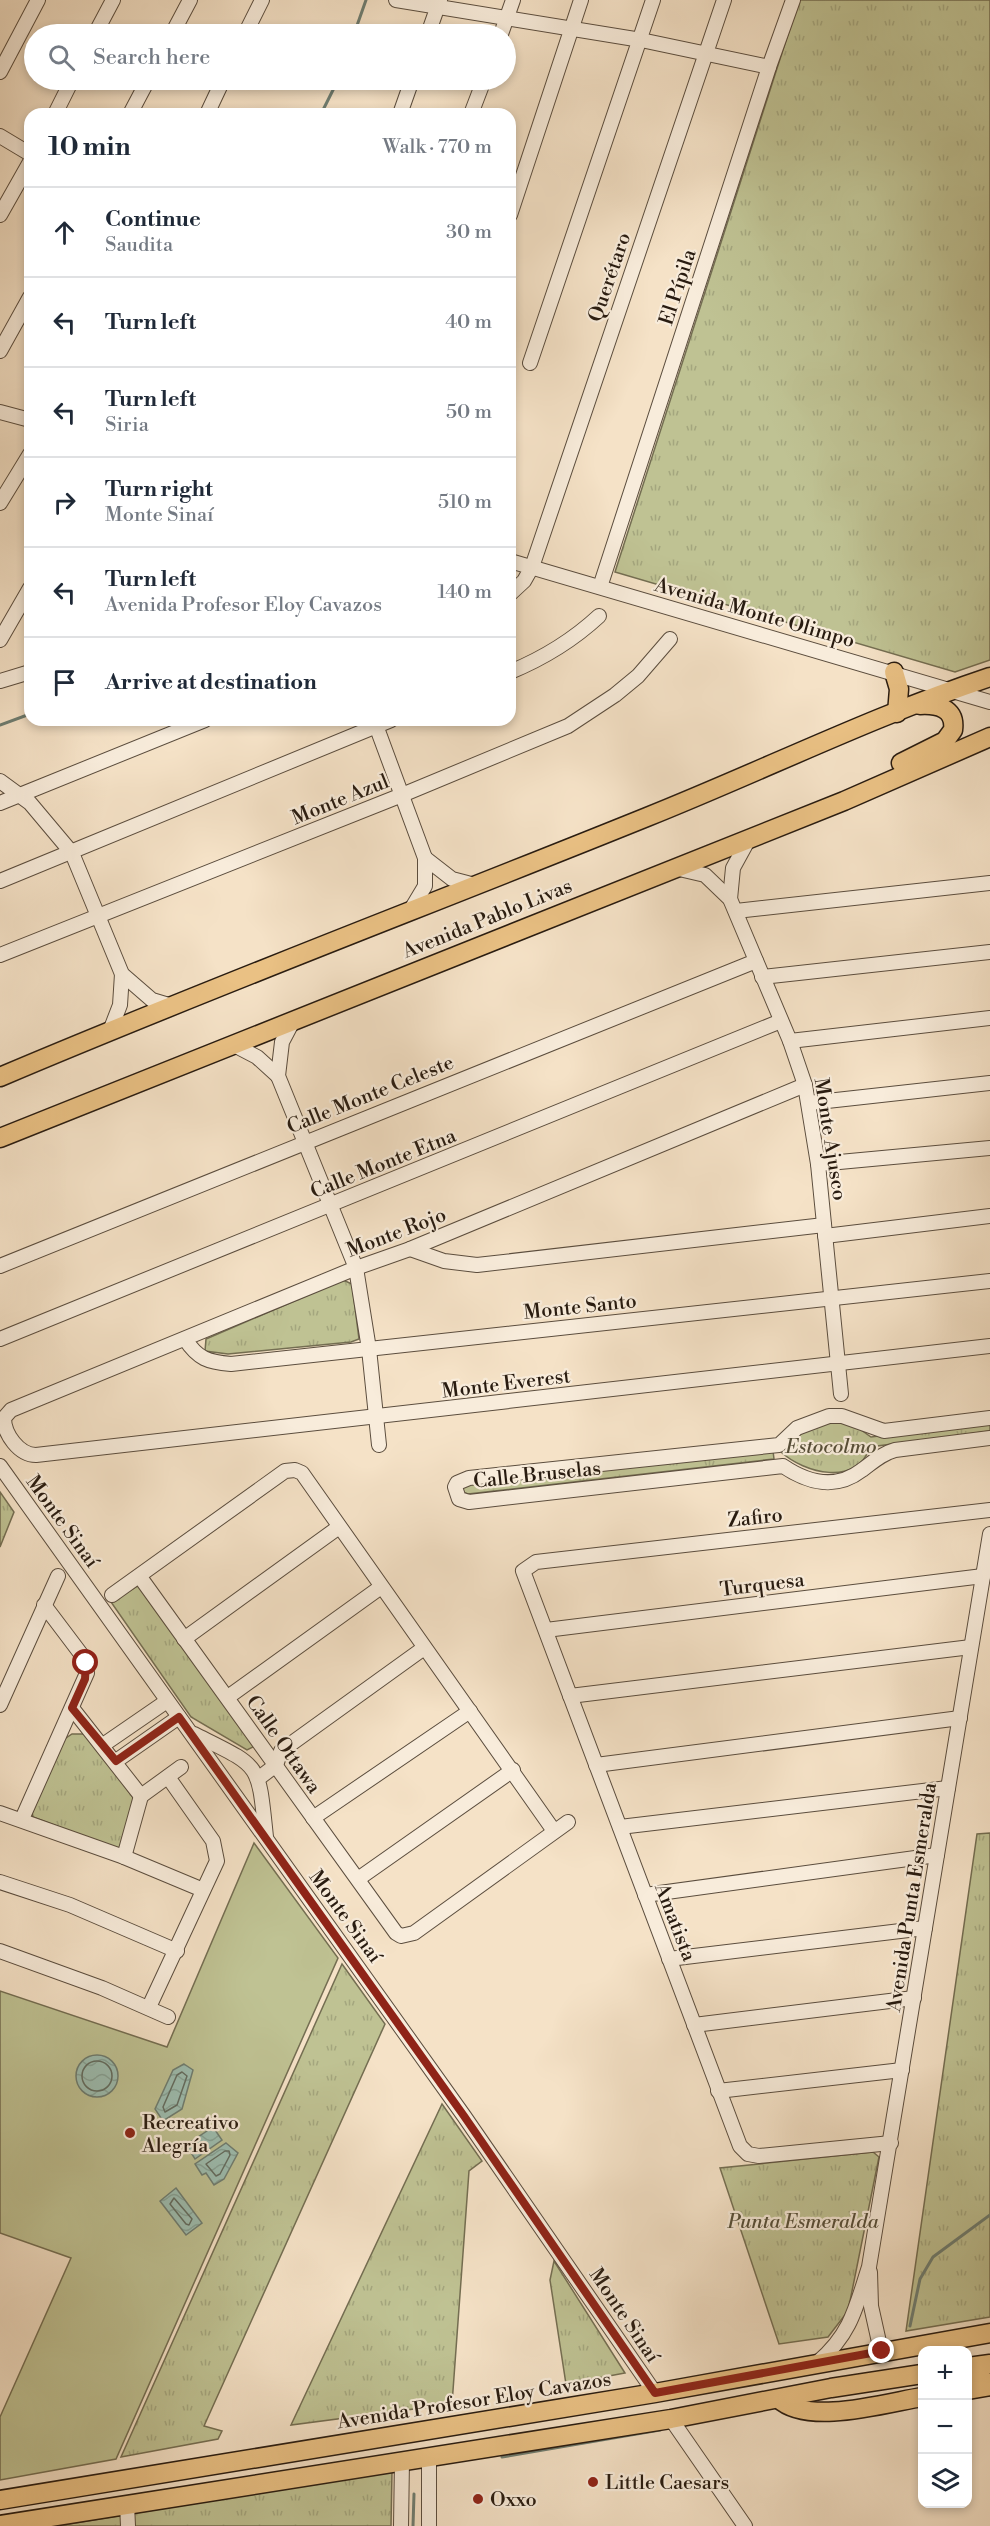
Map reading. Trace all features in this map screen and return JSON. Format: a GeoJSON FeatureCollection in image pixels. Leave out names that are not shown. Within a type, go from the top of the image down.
{"type":"FeatureCollection","features":[{"type":"Feature","properties":{"kind":"main road"},"geometry":{"type":"LineString","coordinates":[[894,672],[899,689],[897,713]]}},
{"type":"Feature","properties":{"kind":"main road"},"geometry":{"type":"LineString","coordinates":[[949,690],[990,677]]}},
{"type":"Feature","properties":{"kind":"main road","name":"Avenida Pablo Livas"},"geometry":{"type":"LineString","coordinates":[[0,1077],[737,781],[949,690]]}},
{"type":"Feature","properties":{"kind":"main road"},"geometry":{"type":"LineString","coordinates":[[844,801],[892,768],[949,738],[954,726],[948,710],[937,705],[915,705]]}},
{"type":"Feature","properties":{"kind":"main road","name":"Avenida Pablo Livas"},"geometry":{"type":"LineString","coordinates":[[0,1138],[292,1023],[574,906],[844,801],[990,737]]}},
{"type":"Feature","properties":{"kind":"main road","name":"Avenida Profesor Eloy Cavazos"},"geometry":{"type":"LineString","coordinates":[[0,2501],[655,2393],[990,2333]]}},
{"type":"Feature","properties":{"kind":"main road"},"geometry":{"type":"LineString","coordinates":[[831,2388],[874,2368],[881,2359],[882,2351]]}},
{"type":"Feature","properties":{"kind":"main road"},"geometry":{"type":"LineString","coordinates":[[972,2366],[990,2364]]}},
{"type":"Feature","properties":{"kind":"main road"},"geometry":{"type":"LineString","coordinates":[[972,2370],[990,2386]]}},
{"type":"Feature","properties":{"kind":"main road"},"geometry":{"type":"LineString","coordinates":[[0,2525],[671,2420],[831,2388],[918,2375]]}},
{"type":"Feature","properties":{"kind":"main road"},"geometry":{"type":"LineString","coordinates":[[972,2389],[990,2386]]}},
{"type":"Feature","properties":{"kind":"main road"},"geometry":{"type":"LineString","coordinates":[[779,2399],[793,2409],[809,2412],[834,2411],[918,2398]]}},
{"type":"Feature","properties":{"kind":"main road"},"geometry":{"type":"LineString","coordinates":[[24,2521],[21,2514],[25,2506],[56,2491]]}},
{"type":"Feature","properties":{"kind":"main road"},"geometry":{"type":"LineString","coordinates":[[0,2501],[5,2511],[0,2517]]}},
{"type":"Feature","properties":{"kind":"street"},"geometry":{"type":"LineString","coordinates":[[25,24],[38,0]]}},
{"type":"Feature","properties":{"kind":"street"},"geometry":{"type":"LineString","coordinates":[[100,24],[113,0]]}},
{"type":"Feature","properties":{"kind":"street"},"geometry":{"type":"LineString","coordinates":[[177,24],[190,0]]}},
{"type":"Feature","properties":{"kind":"street"},"geometry":{"type":"LineString","coordinates":[[250,24],[262,0]]}},
{"type":"Feature","properties":{"kind":"street"},"geometry":{"type":"LineString","coordinates":[[397,0],[439,4],[507,18],[641,40],[769,67]]}},
{"type":"Feature","properties":{"kind":"street"},"geometry":{"type":"LineString","coordinates":[[505,24],[513,0]]}},
{"type":"Feature","properties":{"kind":"street"},"geometry":{"type":"LineString","coordinates":[[516,197],[581,0]]}},
{"type":"Feature","properties":{"kind":"street"},"geometry":{"type":"LineString","coordinates":[[530,363],[653,0]]}},
{"type":"Feature","properties":{"kind":"street","name":"Querétaro"},"geometry":{"type":"LineString","coordinates":[[516,588],[524,581],[532,567],[724,0]]}},
{"type":"Feature","properties":{"kind":"street","name":"El Pípila"},"geometry":{"type":"LineString","coordinates":[[600,587],[769,67],[793,0]]}},
{"type":"Feature","properties":{"kind":"street"},"geometry":{"type":"LineString","coordinates":[[432,24],[439,4]]}},
{"type":"Feature","properties":{"kind":"street"},"geometry":{"type":"LineString","coordinates":[[0,72],[24,27]]}},
{"type":"Feature","properties":{"kind":"street"},"geometry":{"type":"LineString","coordinates":[[58,108],[67,90]]}},
{"type":"Feature","properties":{"kind":"street"},"geometry":{"type":"LineString","coordinates":[[133,108],[143,90]]}},
{"type":"Feature","properties":{"kind":"street"},"geometry":{"type":"LineString","coordinates":[[210,108],[219,90]]}},
{"type":"Feature","properties":{"kind":"street"},"geometry":{"type":"LineString","coordinates":[[402,108],[408,90]]}},
{"type":"Feature","properties":{"kind":"street"},"geometry":{"type":"LineString","coordinates":[[473,108],[480,90]]}},
{"type":"Feature","properties":{"kind":"street"},"geometry":{"type":"LineString","coordinates":[[0,136],[24,150]]}},
{"type":"Feature","properties":{"kind":"street"},"geometry":{"type":"LineString","coordinates":[[0,215],[24,173]]}},
{"type":"Feature","properties":{"kind":"street"},"geometry":{"type":"LineString","coordinates":[[0,351],[24,308]]}},
{"type":"Feature","properties":{"kind":"street"},"geometry":{"type":"LineString","coordinates":[[0,412],[24,418]]}},
{"type":"Feature","properties":{"kind":"street"},"geometry":{"type":"LineString","coordinates":[[0,503],[24,464]]}},
{"type":"Feature","properties":{"kind":"street","name":"Avenida Monte Olimpo"},"geometry":{"type":"LineString","coordinates":[[516,563],[990,702]]}},
{"type":"Feature","properties":{"kind":"street"},"geometry":{"type":"LineString","coordinates":[[0,640],[24,598]]}},
{"type":"Feature","properties":{"kind":"street"},"geometry":{"type":"LineString","coordinates":[[516,669],[559,648],[599,616]]}},
{"type":"Feature","properties":{"kind":"street","name":"Monte Azul"},"geometry":{"type":"LineString","coordinates":[[0,956],[568,726],[615,695],[638,676],[670,639]]}},
{"type":"Feature","properties":{"kind":"street"},"geometry":{"type":"LineString","coordinates":[[0,681],[24,674]]}},
{"type":"Feature","properties":{"kind":"street"},"geometry":{"type":"LineString","coordinates":[[0,803],[190,726]]}},
{"type":"Feature","properties":{"kind":"street"},"geometry":{"type":"LineString","coordinates":[[0,881],[72,853],[368,726]]}},
{"type":"Feature","properties":{"kind":"street"},"geometry":{"type":"LineString","coordinates":[[376,726],[425,858],[425,886],[410,911]]}},
{"type":"Feature","properties":{"kind":"street"},"geometry":{"type":"LineString","coordinates":[[0,781],[20,794],[59,834],[72,853],[122,974],[120,1005],[110,1031]]}},
{"type":"Feature","properties":{"kind":"street","name":"Monte Ajusco"},"geometry":{"type":"LineString","coordinates":[[733,905],[733,868],[742,848],[751,836]]}},
{"type":"Feature","properties":{"kind":"street"},"geometry":{"type":"LineString","coordinates":[[425,858],[452,879],[477,885]]}},
{"type":"Feature","properties":{"kind":"street","name":"Monte Ajusco"},"geometry":{"type":"LineString","coordinates":[[675,868],[705,875],[733,905],[790,1041],[805,1085],[810,1103],[818,1164],[841,1394]]}},
{"type":"Feature","properties":{"kind":"street"},"geometry":{"type":"LineString","coordinates":[[733,905],[990,882]]}},
{"type":"Feature","properties":{"kind":"street"},"geometry":{"type":"LineString","coordinates":[[762,977],[990,952]]}},
{"type":"Feature","properties":{"kind":"street","name":"Calle Monte Celeste"},"geometry":{"type":"LineString","coordinates":[[0,1266],[756,961]]}},
{"type":"Feature","properties":{"kind":"street"},"geometry":{"type":"LineString","coordinates":[[122,974],[152,1000],[172,1006]]}},
{"type":"Feature","properties":{"kind":"street"},"geometry":{"type":"LineString","coordinates":[[790,1041],[990,1018]]}},
{"type":"Feature","properties":{"kind":"street","name":"Calle Monte Etna"},"geometry":{"type":"LineString","coordinates":[[0,1339],[781,1021]]}},
{"type":"Feature","properties":{"kind":"street"},"geometry":{"type":"LineString","coordinates":[[292,1023],[282,1042],[279,1076],[356,1268],[369,1349],[379,1445]]}},
{"type":"Feature","properties":{"kind":"street"},"geometry":{"type":"LineString","coordinates":[[234,1045],[257,1058],[279,1076]]}},
{"type":"Feature","properties":{"kind":"street"},"geometry":{"type":"LineString","coordinates":[[810,1103],[990,1083]]}},
{"type":"Feature","properties":{"kind":"street","name":"Monte Rojo"},"geometry":{"type":"LineString","coordinates":[[6,1439],[4,1418],[11,1410],[356,1268],[410,1249],[805,1085]]}},
{"type":"Feature","properties":{"kind":"street"},"geometry":{"type":"LineString","coordinates":[[818,1164],[990,1148]]}},
{"type":"Feature","properties":{"kind":"street"},"geometry":{"type":"LineString","coordinates":[[410,1249],[444,1261],[477,1265],[990,1216]]}},
{"type":"Feature","properties":{"kind":"street","name":"Monte Santo"},"geometry":{"type":"LineString","coordinates":[[185,1339],[195,1355],[204,1360],[231,1364],[990,1281]]}},
{"type":"Feature","properties":{"kind":"street","name":"Monte Everest"},"geometry":{"type":"LineString","coordinates":[[6,1439],[27,1454],[41,1455],[990,1346]]}},
{"type":"Feature","properties":{"kind":"street"},"geometry":{"type":"LineString","coordinates":[[990,1418],[884,1431],[842,1416],[829,1416],[797,1428],[779,1445],[783,1466],[811,1481],[834,1482],[854,1475],[880,1456],[894,1450],[990,1438]]}},
{"type":"Feature","properties":{"kind":"street","name":"Calle Bruselas"},"geometry":{"type":"LineString","coordinates":[[779,1445],[469,1478],[457,1483],[455,1487],[459,1499],[469,1502],[783,1466]]}},
{"type":"Feature","properties":{"kind":"street","name":"Monte Sinaí"},"geometry":{"type":"LineString","coordinates":[[0,1466],[464,2116],[655,2393]]}},
{"type":"Feature","properties":{"kind":"street"},"geometry":{"type":"LineString","coordinates":[[112,1595],[285,1471],[295,1470],[302,1473],[424,1648],[513,1770],[554,1832],[568,1822]]}},
{"type":"Feature","properties":{"kind":"street","name":"Zafiro"},"geometry":{"type":"LineString","coordinates":[[526,1567],[536,1562],[990,1510]]}},
{"type":"Feature","properties":{"kind":"street"},"geometry":{"type":"LineString","coordinates":[[184,1639],[339,1527]]}},
{"type":"Feature","properties":{"kind":"street","name":"Avenida Punta Esmeralda"},"geometry":{"type":"LineString","coordinates":[[818,2362],[832,2350],[852,2321],[869,2267],[990,1534]]}},
{"type":"Feature","properties":{"kind":"street","name":"Amatista"},"geometry":{"type":"LineString","coordinates":[[526,1567],[524,1578],[546,1630],[737,2140],[748,2154],[759,2156],[891,2143]]}},
{"type":"Feature","properties":{"kind":"street"},"geometry":{"type":"LineString","coordinates":[[0,1705],[58,1576]]}},
{"type":"Feature","properties":{"kind":"street","name":"Turquesa"},"geometry":{"type":"LineString","coordinates":[[546,1630],[983,1576]]}},
{"type":"Feature","properties":{"kind":"street","name":"Calle Ottawa"},"geometry":{"type":"LineString","coordinates":[[140,1577],[396,1934],[407,1936],[414,1933],[554,1832]]}},
{"type":"Feature","properties":{"kind":"street"},"geometry":{"type":"LineString","coordinates":[[228,1697],[381,1587]]}},
{"type":"Feature","properties":{"kind":"street"},"geometry":{"type":"LineString","coordinates":[[22,1819],[87,1673],[84,1658],[44,1605]]}},
{"type":"Feature","properties":{"kind":"street"},"geometry":{"type":"LineString","coordinates":[[570,1696],[971,1647]]}},
{"type":"Feature","properties":{"kind":"street"},"geometry":{"type":"LineString","coordinates":[[249,1764],[266,1752],[281,1751],[424,1648]]}},
{"type":"Feature","properties":{"kind":"street"},"geometry":{"type":"LineString","coordinates":[[103,1745],[167,1701]]}},
{"type":"Feature","properties":{"kind":"street"},"geometry":{"type":"LineString","coordinates":[[72,1708],[116,1761],[141,1796]]}},
{"type":"Feature","properties":{"kind":"street"},"geometry":{"type":"LineString","coordinates":[[313,1818],[470,1711]]}},
{"type":"Feature","properties":{"kind":"street"},"geometry":{"type":"LineString","coordinates":[[116,1761],[179,1717]]}},
{"type":"Feature","properties":{"kind":"street"},"geometry":{"type":"LineString","coordinates":[[596,1765],[960,1718]]}},
{"type":"Feature","properties":{"kind":"street"},"geometry":{"type":"LineString","coordinates":[[191,1733],[249,1764],[259,1778],[266,1839]]}},
{"type":"Feature","properties":{"kind":"street"},"geometry":{"type":"LineString","coordinates":[[259,1778],[276,1765],[281,1751]]}},
{"type":"Feature","properties":{"kind":"street"},"geometry":{"type":"LineString","coordinates":[[124,1857],[141,1796],[181,1767]]}},
{"type":"Feature","properties":{"kind":"street"},"geometry":{"type":"LineString","coordinates":[[358,1879],[513,1770]]}},
{"type":"Feature","properties":{"kind":"street"},"geometry":{"type":"LineString","coordinates":[[149,2007],[217,1861],[213,1841],[168,1777]]}},
{"type":"Feature","properties":{"kind":"street"},"geometry":{"type":"LineString","coordinates":[[620,1827],[948,1788]]}},
{"type":"Feature","properties":{"kind":"street"},"geometry":{"type":"LineString","coordinates":[[0,1813],[124,1857],[203,1890]]}},
{"type":"Feature","properties":{"kind":"street"},"geometry":{"type":"LineString","coordinates":[[645,1895],[937,1855]]}},
{"type":"Feature","properties":{"kind":"street"},"geometry":{"type":"LineString","coordinates":[[0,1882],[87,1912],[177,1951]]}},
{"type":"Feature","properties":{"kind":"street"},"geometry":{"type":"LineString","coordinates":[[669,1959],[925,1928]]}},
{"type":"Feature","properties":{"kind":"street"},"geometry":{"type":"LineString","coordinates":[[0,1951],[168,2016]]}},
{"type":"Feature","properties":{"kind":"street"},"geometry":{"type":"LineString","coordinates":[[694,2025],[914,1998]]}},
{"type":"Feature","properties":{"kind":"street"},"geometry":{"type":"LineString","coordinates":[[718,2091],[902,2070]]}},
{"type":"Feature","properties":{"kind":"street","name":"Avenida Punta Esmeralda"},"geometry":{"type":"LineString","coordinates":[[869,2267],[871,2306],[882,2351]]}},
{"type":"Feature","properties":{"kind":"street"},"geometry":{"type":"LineString","coordinates":[[671,2420],[745,2526]]}},
{"type":"Feature","properties":{"kind":"street"},"geometry":{"type":"LineString","coordinates":[[429,2457],[429,2526]]}},
{"type":"Feature","properties":{"kind":"street"},"geometry":{"type":"LineString","coordinates":[[401,2526],[402,2461]]}},
{"type":"Feature","properties":{"kind":"street"},"geometry":{"type":"LineString","coordinates":[[127,2504],[128,2526]]}},
{"type":"Feature","properties":{"kind":"green space"},"geometry":{"type":"Polygon","coordinates":[[[799,0],[990,0],[990,660],[955,672],[615,572],[799,0]]]}},
{"type":"Feature","properties":{"kind":"green space"},"geometry":{"type":"Polygon","coordinates":[[[343,1280],[352,1284],[359,1339],[351,1342],[228,1354],[205,1351],[206,1339],[343,1280]]]}},
{"type":"Feature","properties":{"kind":"green space","name":"Estocolmo"},"geometry":{"type":"Polygon","coordinates":[[[847,1420],[871,1437],[990,1422],[990,1431],[870,1447],[863,1460],[854,1468],[842,1472],[816,1470],[803,1466],[781,1452],[785,1444],[820,1421],[847,1420]]]}},
{"type":"Feature","properties":{"kind":"green space"},"geometry":{"type":"Polygon","coordinates":[[[773,1451],[774,1459],[468,1494],[460,1491],[466,1481],[773,1451]]]}},
{"type":"Feature","properties":{"kind":"green space"},"geometry":{"type":"Polygon","coordinates":[[[0,1492],[14,1512],[0,1547],[0,1492]]]}},
{"type":"Feature","properties":{"kind":"green space"},"geometry":{"type":"Polygon","coordinates":[[[139,1585],[255,1746],[247,1750],[191,1717],[111,1602],[139,1585]]]}},
{"type":"Feature","properties":{"kind":"green space"},"geometry":{"type":"Polygon","coordinates":[[[72,1734],[86,1734],[135,1800],[123,1846],[116,1849],[33,1817],[32,1812],[63,1740],[72,1734]]]}},
{"type":"Feature","properties":{"kind":"green space"},"geometry":{"type":"Polygon","coordinates":[[[990,1833],[990,2317],[906,2331],[977,1834],[990,1833]]]}},
{"type":"Feature","properties":{"kind":"green space","name":"Recreativo Alegría"},"geometry":{"type":"Polygon","coordinates":[[[254,1843],[338,1958],[116,2459],[0,2480],[0,2417],[71,2258],[0,2233],[0,1991],[167,2047],[254,1843]]]}},
{"type":"Feature","properties":{"kind":"green space"},"geometry":{"type":"Polygon","coordinates":[[[342,1964],[385,2024],[204,2426],[222,2431],[218,2439],[121,2457],[342,1964]]]}},
{"type":"Feature","properties":{"kind":"green space"},"geometry":{"type":"Polygon","coordinates":[[[442,2104],[482,2161],[469,2171],[452,2404],[291,2425],[442,2104]]]}},
{"type":"Feature","properties":{"kind":"green space","name":"Punta Esmeralda"},"geometry":{"type":"Polygon","coordinates":[[[873,2152],[879,2157],[848,2311],[828,2337],[779,2344],[720,2168],[873,2152]]]}},
{"type":"Feature","properties":{"kind":"green space"},"geometry":{"type":"Polygon","coordinates":[[[554,2261],[625,2373],[566,2384],[550,2280],[554,2261]]]}},
{"type":"Feature","properties":{"kind":"green space"},"geometry":{"type":"Polygon","coordinates":[[[392,2471],[391,2526],[57,2526],[392,2471]]]}},
{"type":"Feature","properties":{"kind":"water"},"geometry":{"type":"Polygon","coordinates":[[[97,2055],[105,2056],[112,2061],[117,2068],[117,2084],[112,2091],[105,2096],[97,2097],[89,2096],[82,2091],[77,2084],[76,2076],[77,2068],[82,2061],[89,2056],[97,2055]]]}},
{"type":"Feature","properties":{"kind":"water"},"geometry":{"type":"Polygon","coordinates":[[[184,2064],[193,2070],[182,2109],[163,2121],[155,2109],[173,2070],[184,2064]]]}},
{"type":"Feature","properties":{"kind":"water"},"geometry":{"type":"Polygon","coordinates":[[[213,2127],[222,2140],[195,2159],[186,2145],[213,2127]]]}},
{"type":"Feature","properties":{"kind":"water"},"geometry":{"type":"Polygon","coordinates":[[[226,2143],[238,2153],[224,2179],[214,2185],[206,2173],[202,2175],[195,2164],[226,2143]]]}},
{"type":"Feature","properties":{"kind":"water"},"geometry":{"type":"Polygon","coordinates":[[[176,2188],[202,2223],[186,2235],[160,2201],[176,2188]]]}},
{"type":"Feature","properties":{"kind":"waterway"},"geometry":{"type":"LineString","coordinates":[[358,24],[366,0]]}},
{"type":"Feature","properties":{"kind":"waterway"},"geometry":{"type":"LineString","coordinates":[[324,108],[333,90]]}},
{"type":"Feature","properties":{"kind":"waterway"},"geometry":{"type":"LineString","coordinates":[[0,725],[24,716]]}},
{"type":"Feature","properties":{"kind":"waterway"},"geometry":{"type":"LineString","coordinates":[[910,2326],[920,2279],[933,2257],[990,2215]]}},
{"type":"Feature","properties":{"kind":"waterway"},"geometry":{"type":"LineString","coordinates":[[502,2457],[660,2430]]}},
{"type":"Feature","properties":{"kind":"waterway"},"geometry":{"type":"LineString","coordinates":[[413,2526],[414,2494]]}},
{"type":"Feature","properties":{"kind":"place","name":"Recreativo Alegría"},"geometry":{"type":"Point","coordinates":[130,2133]}},
{"type":"Feature","properties":{"kind":"place","name":"Little Caesars"},"geometry":{"type":"Point","coordinates":[593,2482]}},
{"type":"Feature","properties":{"kind":"place","name":"Oxxo"},"geometry":{"type":"Point","coordinates":[478,2499]}},
{"type":"Feature","properties":{"kind":"route"},"geometry":{"type":"LineString","coordinates":[[86,1663],[87,1673],[72,1708],[116,1761],[179,1717],[464,2116],[655,2393],[882,2351]]}}]}
